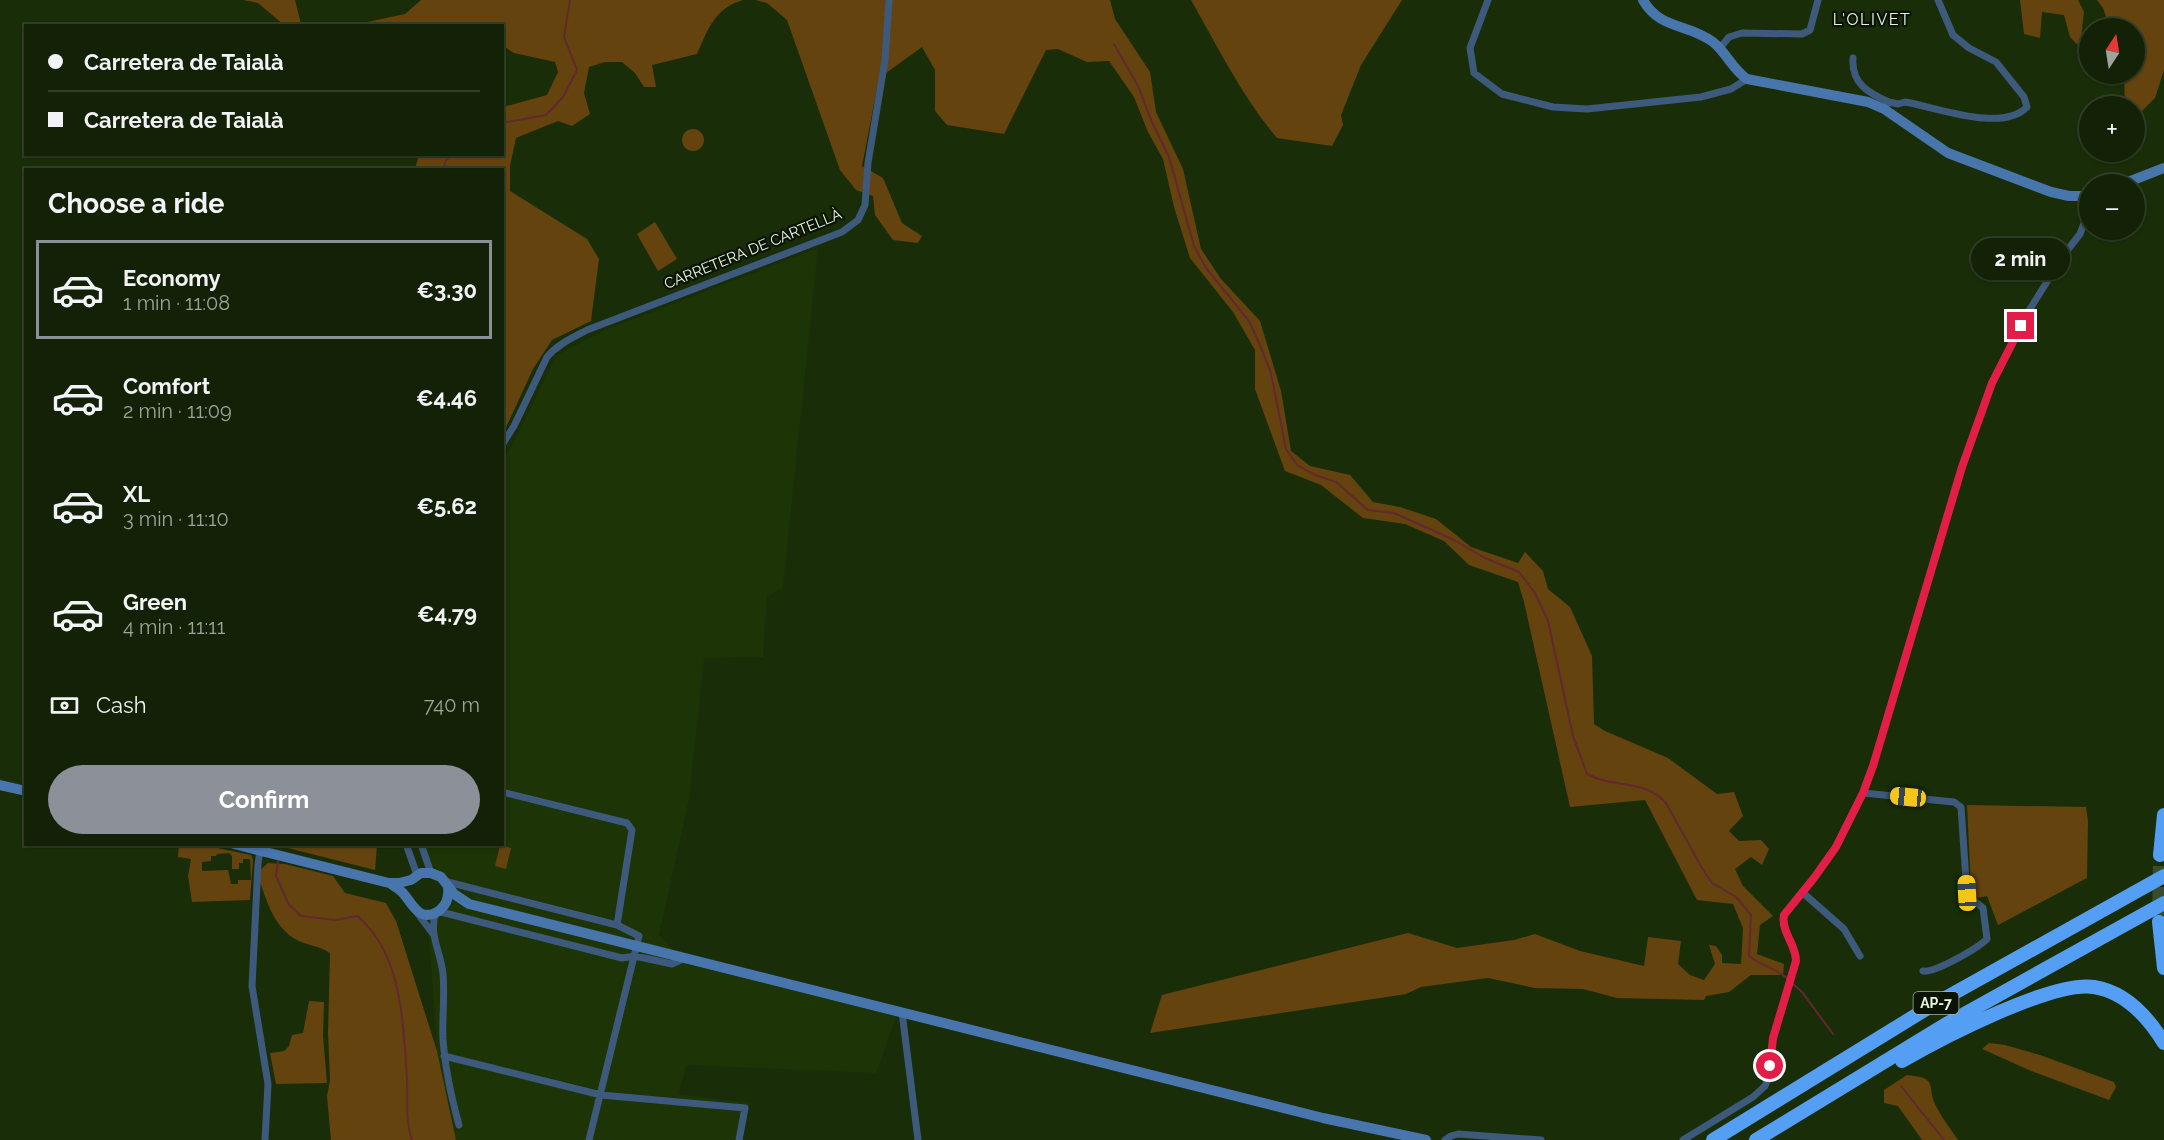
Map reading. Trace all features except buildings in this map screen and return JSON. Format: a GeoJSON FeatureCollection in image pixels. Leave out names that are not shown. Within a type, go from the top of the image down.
{"type":"FeatureCollection","features":[{"type":"Feature","properties":{"kind":"highway"},"geometry":{"type":"LineString","coordinates":[[2160,855],[2164,815]]}},
{"type":"Feature","properties":{"kind":"highway","name":"AP-7"},"geometry":{"type":"LineString","coordinates":[[1713,1140],[1931,1006],[2164,876]]}},
{"type":"Feature","properties":{"kind":"highway","name":"AP-7"},"geometry":{"type":"LineString","coordinates":[[1756,1140],[2019,982],[2164,903]]}},
{"type":"Feature","properties":{"kind":"highway"},"geometry":{"type":"LineString","coordinates":[[2159,921],[2164,968]]}},
{"type":"Feature","properties":{"kind":"highway"},"geometry":{"type":"LineString","coordinates":[[1852,1081],[1896,1065],[1974,1024],[2035,999],[2078,987],[2096,987],[2127,1000],[2146,1018],[2164,1043]]}},
{"type":"Feature","properties":{"kind":"main road"},"geometry":{"type":"LineString","coordinates":[[1643,0],[1657,18],[1705,36],[1720,48],[1741,75],[1747,79],[1856,98],[1886,106],[1925,139],[1948,153],[2051,192],[2079,195]]}},
{"type":"Feature","properties":{"kind":"main road"},"geometry":{"type":"LineString","coordinates":[[2145,175],[2164,168]]}},
{"type":"Feature","properties":{"kind":"main road"},"geometry":{"type":"LineString","coordinates":[[0,785],[24,791]]}},
{"type":"Feature","properties":{"kind":"main road"},"geometry":{"type":"LineString","coordinates":[[242,846],[389,883],[407,898],[415,910],[423,914],[469,903]]}},
{"type":"Feature","properties":{"kind":"main road"},"geometry":{"type":"LineString","coordinates":[[389,883],[431,873],[446,884],[453,894],[469,903],[636,951],[685,958],[1333,1120],[1426,1140]]}},
{"type":"Feature","properties":{"kind":"main road"},"geometry":{"type":"LineString","coordinates":[[407,898],[407,889],[414,877]]}},
{"type":"Feature","properties":{"kind":"main road"},"geometry":{"type":"LineString","coordinates":[[439,910],[448,897],[446,884]]}},
{"type":"Feature","properties":{"kind":"street","name":"CARRETERA DE CARTELLÀ"},"geometry":{"type":"LineString","coordinates":[[504,442],[547,357],[566,341],[587,330],[842,232],[858,220],[865,205],[868,163],[885,60],[889,0]]}},
{"type":"Feature","properties":{"kind":"street"},"geometry":{"type":"LineString","coordinates":[[1488,0],[1470,48],[1474,74],[1502,94],[1552,107],[1587,109],[1701,97],[1731,89],[1747,79]]}},
{"type":"Feature","properties":{"kind":"street"},"geometry":{"type":"LineString","coordinates":[[1720,48],[1729,37],[1742,33],[1802,34],[1810,30],[1818,0]]}},
{"type":"Feature","properties":{"kind":"street"},"geometry":{"type":"LineString","coordinates":[[1853,58],[1852,68],[1858,83],[1886,106],[1905,102],[1972,116],[1995,118],[2011,117],[2027,107],[2024,98],[1996,62],[1968,48],[1953,35],[1938,0]]}},
{"type":"Feature","properties":{"kind":"street"},"geometry":{"type":"LineString","coordinates":[[1898,104],[1900,113],[1898,118]]}},
{"type":"Feature","properties":{"kind":"street"},"geometry":{"type":"LineString","coordinates":[[1683,1140],[1758,1094],[1768,1081],[1773,1038],[1796,961],[1794,949],[1782,924],[1783,917],[1828,860],[1863,793],[1962,467],[1992,383],[2030,309],[2063,256],[2079,235]]}},
{"type":"Feature","properties":{"kind":"street"},"geometry":{"type":"LineString","coordinates":[[504,793],[627,824],[632,830],[617,925]]}},
{"type":"Feature","properties":{"kind":"street"},"geometry":{"type":"LineString","coordinates":[[1863,793],[1954,802],[1961,807],[1967,895],[1983,908],[1987,939],[1932,971],[1923,971]]}},
{"type":"Feature","properties":{"kind":"street"},"geometry":{"type":"LineString","coordinates":[[406,846],[414,877]]}},
{"type":"Feature","properties":{"kind":"street"},"geometry":{"type":"LineString","coordinates":[[422,846],[431,873]]}},
{"type":"Feature","properties":{"kind":"street"},"geometry":{"type":"LineString","coordinates":[[264,852],[258,864],[252,986],[268,1084],[265,1140]]}},
{"type":"Feature","properties":{"kind":"street"},"geometry":{"type":"LineString","coordinates":[[446,884],[617,925],[639,936],[589,1140]]}},
{"type":"Feature","properties":{"kind":"street"},"geometry":{"type":"LineString","coordinates":[[1802,892],[1844,929],[1860,956]]}},
{"type":"Feature","properties":{"kind":"street"},"geometry":{"type":"LineString","coordinates":[[415,910],[433,934]]}},
{"type":"Feature","properties":{"kind":"street"},"geometry":{"type":"LineString","coordinates":[[459,1125],[444,1056],[443,973],[432,922],[439,910],[622,958],[636,951]]}},
{"type":"Feature","properties":{"kind":"street"},"geometry":{"type":"LineString","coordinates":[[902,1012],[918,1140]]}},
{"type":"Feature","properties":{"kind":"street"},"geometry":{"type":"LineString","coordinates":[[444,1056],[601,1095],[746,1108],[739,1140]]}},
{"type":"Feature","properties":{"kind":"street"},"geometry":{"type":"LineString","coordinates":[[1445,1140],[1458,1134],[1541,1140]]}},
{"type":"Feature","properties":{"kind":"shaded area"},"geometry":{"type":"Polygon","coordinates":[[[243,0],[295,0],[301,24],[283,24],[258,3],[243,0]]]}},
{"type":"Feature","properties":{"kind":"shaded area"},"geometry":{"type":"Polygon","coordinates":[[[421,0],[743,0],[719,14],[709,28],[697,54],[652,65],[656,87],[644,87],[635,73],[622,62],[605,62],[589,67],[584,93],[590,114],[572,126],[558,121],[516,138],[510,166],[510,191],[587,239],[599,259],[591,321],[552,340],[533,369],[504,432],[504,168],[415,168],[419,156],[504,156],[504,107],[547,95],[558,72],[555,62],[514,53],[504,47],[504,24],[413,24],[411,22],[358,24],[405,14],[421,0]]]}},
{"type":"Feature","properties":{"kind":"shaded area"},"geometry":{"type":"Polygon","coordinates":[[[755,0],[1110,0],[1115,19],[1150,72],[1156,112],[1183,169],[1201,249],[1221,279],[1260,321],[1281,391],[1291,451],[1310,466],[1350,475],[1373,502],[1400,507],[1436,519],[1471,547],[1518,563],[1525,552],[1543,571],[1548,589],[1570,607],[1592,656],[1594,724],[1668,758],[1717,794],[1734,792],[1743,816],[1729,831],[1739,841],[1761,840],[1769,849],[1762,865],[1751,857],[1735,869],[1743,886],[1773,916],[1760,925],[1757,954],[1784,964],[1783,975],[1751,975],[1729,992],[1706,996],[1704,1000],[1617,998],[1583,989],[1535,988],[1488,978],[1421,987],[1406,994],[1150,1033],[1162,995],[1408,933],[1457,948],[1514,940],[1535,934],[1580,951],[1644,966],[1648,937],[1681,941],[1678,964],[1690,975],[1704,980],[1715,964],[1709,945],[1716,946],[1722,955],[1722,963],[1741,964],[1743,928],[1733,904],[1697,900],[1645,800],[1570,807],[1518,582],[1469,565],[1444,541],[1405,524],[1363,518],[1321,485],[1285,471],[1255,389],[1255,350],[1233,312],[1190,258],[1174,207],[1163,159],[1148,132],[1134,97],[1109,61],[1087,62],[1058,49],[1046,50],[1004,134],[947,125],[935,111],[935,70],[922,47],[879,78],[862,166],[883,178],[902,223],[922,236],[918,243],[893,240],[875,215],[873,196],[856,190],[840,170],[787,20],[767,3],[755,0]]]}},
{"type":"Feature","properties":{"kind":"shaded area"},"geometry":{"type":"Polygon","coordinates":[[[1191,0],[1402,0],[1361,65],[1341,115],[1343,125],[1332,146],[1277,138],[1242,89],[1191,0]]]}},
{"type":"Feature","properties":{"kind":"shaded area"},"geometry":{"type":"Polygon","coordinates":[[[2020,0],[2078,0],[2084,12],[2083,18],[2079,18],[2079,46],[2070,37],[2064,15],[2042,12],[2040,38],[2024,34],[2020,0]]]}},
{"type":"Feature","properties":{"kind":"shaded area"},"geometry":{"type":"Polygon","coordinates":[[[2097,0],[2164,0],[2164,70],[2155,98],[2145,108],[2145,96],[2125,96],[2124,84],[2145,84],[2145,18],[2106,18],[2097,0]]]}},
{"type":"Feature","properties":{"kind":"shaded area"},"geometry":{"type":"Polygon","coordinates":[[[693,129],[703,136],[704,140],[697,150],[693,151],[683,144],[682,140],[689,130],[693,129]]]}},
{"type":"Feature","properties":{"kind":"shaded area"},"geometry":{"type":"Polygon","coordinates":[[[655,222],[677,259],[658,271],[637,234],[655,222]]]}},
{"type":"Feature","properties":{"kind":"shaded area"},"geometry":{"type":"Polygon","coordinates":[[[818,248],[783,587],[767,597],[763,657],[704,658],[689,799],[659,935],[686,964],[897,1015],[876,1073],[686,1065],[679,1094],[750,1103],[743,1140],[456,1140],[437,1051],[428,919],[443,903],[446,875],[433,866],[425,846],[504,846],[504,458],[559,354],[605,330],[818,248]]]}},
{"type":"Feature","properties":{"kind":"shaded area"},"geometry":{"type":"Polygon","coordinates":[[[1967,805],[2086,807],[2088,821],[2087,878],[1998,925],[1987,896],[1977,898],[1971,889],[1967,805]]]}},
{"type":"Feature","properties":{"kind":"shaded area"},"geometry":{"type":"Polygon","coordinates":[[[179,846],[208,846],[251,855],[253,860],[250,900],[192,902],[188,876],[191,859],[178,857],[179,846]],[[229,853],[211,856],[211,861],[202,862],[202,871],[228,870],[231,884],[238,884],[238,880],[251,880],[250,859],[243,859],[243,863],[239,863],[239,869],[232,869],[232,856],[229,853]]]}},
{"type":"Feature","properties":{"kind":"shaded area"},"geometry":{"type":"Polygon","coordinates":[[[280,846],[377,846],[375,870],[280,846]]]}},
{"type":"Feature","properties":{"kind":"shaded area"},"geometry":{"type":"Polygon","coordinates":[[[500,846],[511,848],[506,869],[495,866],[500,846]]]}},
{"type":"Feature","properties":{"kind":"shaded area"},"geometry":{"type":"Polygon","coordinates":[[[268,863],[285,864],[333,876],[345,893],[386,903],[396,921],[437,1051],[456,1140],[331,1140],[327,1096],[330,1080],[328,1033],[330,953],[290,936],[277,921],[267,902],[257,873],[268,863]]]}},
{"type":"Feature","properties":{"kind":"shaded area"},"geometry":{"type":"Polygon","coordinates":[[[309,1001],[324,1002],[323,1036],[327,1083],[276,1084],[270,1053],[284,1051],[289,1046],[292,1035],[303,1033],[309,1001]]]}},
{"type":"Feature","properties":{"kind":"shaded area"},"geometry":{"type":"Polygon","coordinates":[[[1989,1043],[2040,1055],[2114,1082],[2116,1087],[2109,1100],[2029,1070],[1982,1049],[1989,1043]]]}},
{"type":"Feature","properties":{"kind":"shaded area"},"geometry":{"type":"Polygon","coordinates":[[[1907,1075],[1918,1076],[1928,1081],[1937,1108],[1958,1140],[1922,1140],[1898,1106],[1884,1103],[1884,1090],[1907,1075]]]}},
{"type":"Feature","properties":{"kind":"waterway"},"geometry":{"type":"LineString","coordinates":[[504,123],[546,115],[563,97],[577,70],[564,37],[570,0]]}},
{"type":"Feature","properties":{"kind":"waterway"},"geometry":{"type":"LineString","coordinates":[[1114,44],[1139,88],[1169,157],[1194,246],[1206,268],[1249,321],[1260,345],[1271,373],[1286,449],[1297,465],[1315,475],[1336,482],[1368,510],[1394,513],[1454,540],[1485,558],[1519,572],[1535,593],[1548,621],[1573,736],[1587,774],[1597,779],[1648,790],[1666,803],[1712,883],[1736,897],[1751,915],[1749,956],[1788,979]]}},
{"type":"Feature","properties":{"kind":"waterway"},"geometry":{"type":"LineString","coordinates":[[444,168],[450,156]]}},
{"type":"Feature","properties":{"kind":"waterway"},"geometry":{"type":"LineString","coordinates":[[278,861],[276,876],[289,905],[301,916],[336,920],[358,916],[374,934],[385,952],[397,988],[403,1025],[408,1118],[412,1140]]}},
{"type":"Feature","properties":{"kind":"waterway"},"geometry":{"type":"LineString","coordinates":[[1792,983],[1802,992],[1833,1034]]}},
{"type":"Feature","properties":{"kind":"waterway"},"geometry":{"type":"LineString","coordinates":[[1901,1086],[1944,1140]]}},
{"type":"Feature","properties":{"kind":"tunnel"},"geometry":{"type":"LineString","coordinates":[[2159,922],[2160,855]]}},
{"type":"Feature","properties":{"kind":"district","name":"L'OLIVET"},"geometry":{"type":"Point","coordinates":[1872,19]}},
{"type":"Feature","properties":{"kind":"route"},"geometry":{"type":"LineString","coordinates":[[1770,1066],[1771,1046],[1796,961],[1796,954],[1782,924],[1784,915],[1828,860],[1863,793],[1962,467],[1992,383],[2021,326]]}}]}
